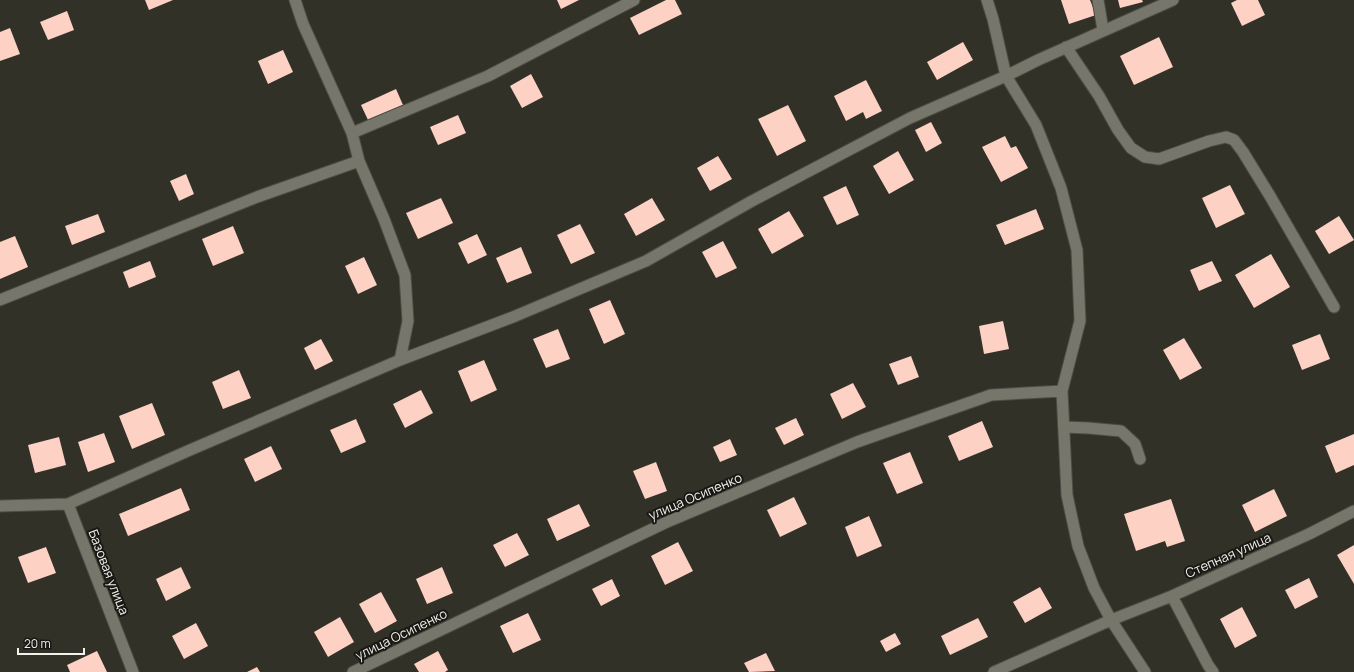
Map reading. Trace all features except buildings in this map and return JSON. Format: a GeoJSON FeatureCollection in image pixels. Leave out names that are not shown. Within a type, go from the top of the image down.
{"type":"FeatureCollection","features":[{"type":"Feature","properties":{"kind":"street"},"geometry":{"type":"LineString","coordinates":[[295,0],[303,24],[352,133],[359,161],[384,219],[405,275],[408,321],[400,360]]}},
{"type":"Feature","properties":{"kind":"street"},"geometry":{"type":"LineString","coordinates":[[352,133],[488,76],[634,0]]}},
{"type":"Feature","properties":{"kind":"street"},"geometry":{"type":"LineString","coordinates":[[987,0],[993,19],[1006,76],[1036,125],[1061,188],[1077,250],[1080,321],[1062,391],[1067,495],[1078,546],[1094,588],[1111,620],[1144,672]]}},
{"type":"Feature","properties":{"kind":"street"},"geometry":{"type":"LineString","coordinates":[[1098,0],[1103,30]]}},
{"type":"Feature","properties":{"kind":"street"},"geometry":{"type":"LineString","coordinates":[[0,506],[68,504],[400,360],[513,317],[646,261],[759,198],[910,118],[1006,76],[1103,30],[1173,0]]}},
{"type":"Feature","properties":{"kind":"street"},"geometry":{"type":"LineString","coordinates":[[1066,47],[1099,96],[1118,130],[1131,148],[1145,157],[1159,159],[1209,141],[1226,138],[1234,140],[1266,190],[1334,308]]}},
{"type":"Feature","properties":{"kind":"street"},"geometry":{"type":"LineString","coordinates":[[0,300],[258,197],[359,161]]}},
{"type":"Feature","properties":{"kind":"street","name":"улица Осипенко"},"geometry":{"type":"LineString","coordinates":[[353,672],[667,522],[857,442],[991,395],[1062,391]]}},
{"type":"Feature","properties":{"kind":"street"},"geometry":{"type":"LineString","coordinates":[[1064,427],[1121,431],[1135,444],[1140,459]]}},
{"type":"Feature","properties":{"kind":"street","name":"Базовая улица"},"geometry":{"type":"LineString","coordinates":[[68,504],[133,672]]}},
{"type":"Feature","properties":{"kind":"street","name":"Степная улица"},"geometry":{"type":"LineString","coordinates":[[994,672],[1111,620],[1172,596],[1309,534],[1354,511]]}},
{"type":"Feature","properties":{"kind":"street"},"geometry":{"type":"LineString","coordinates":[[1172,596],[1213,672]]}}]}
